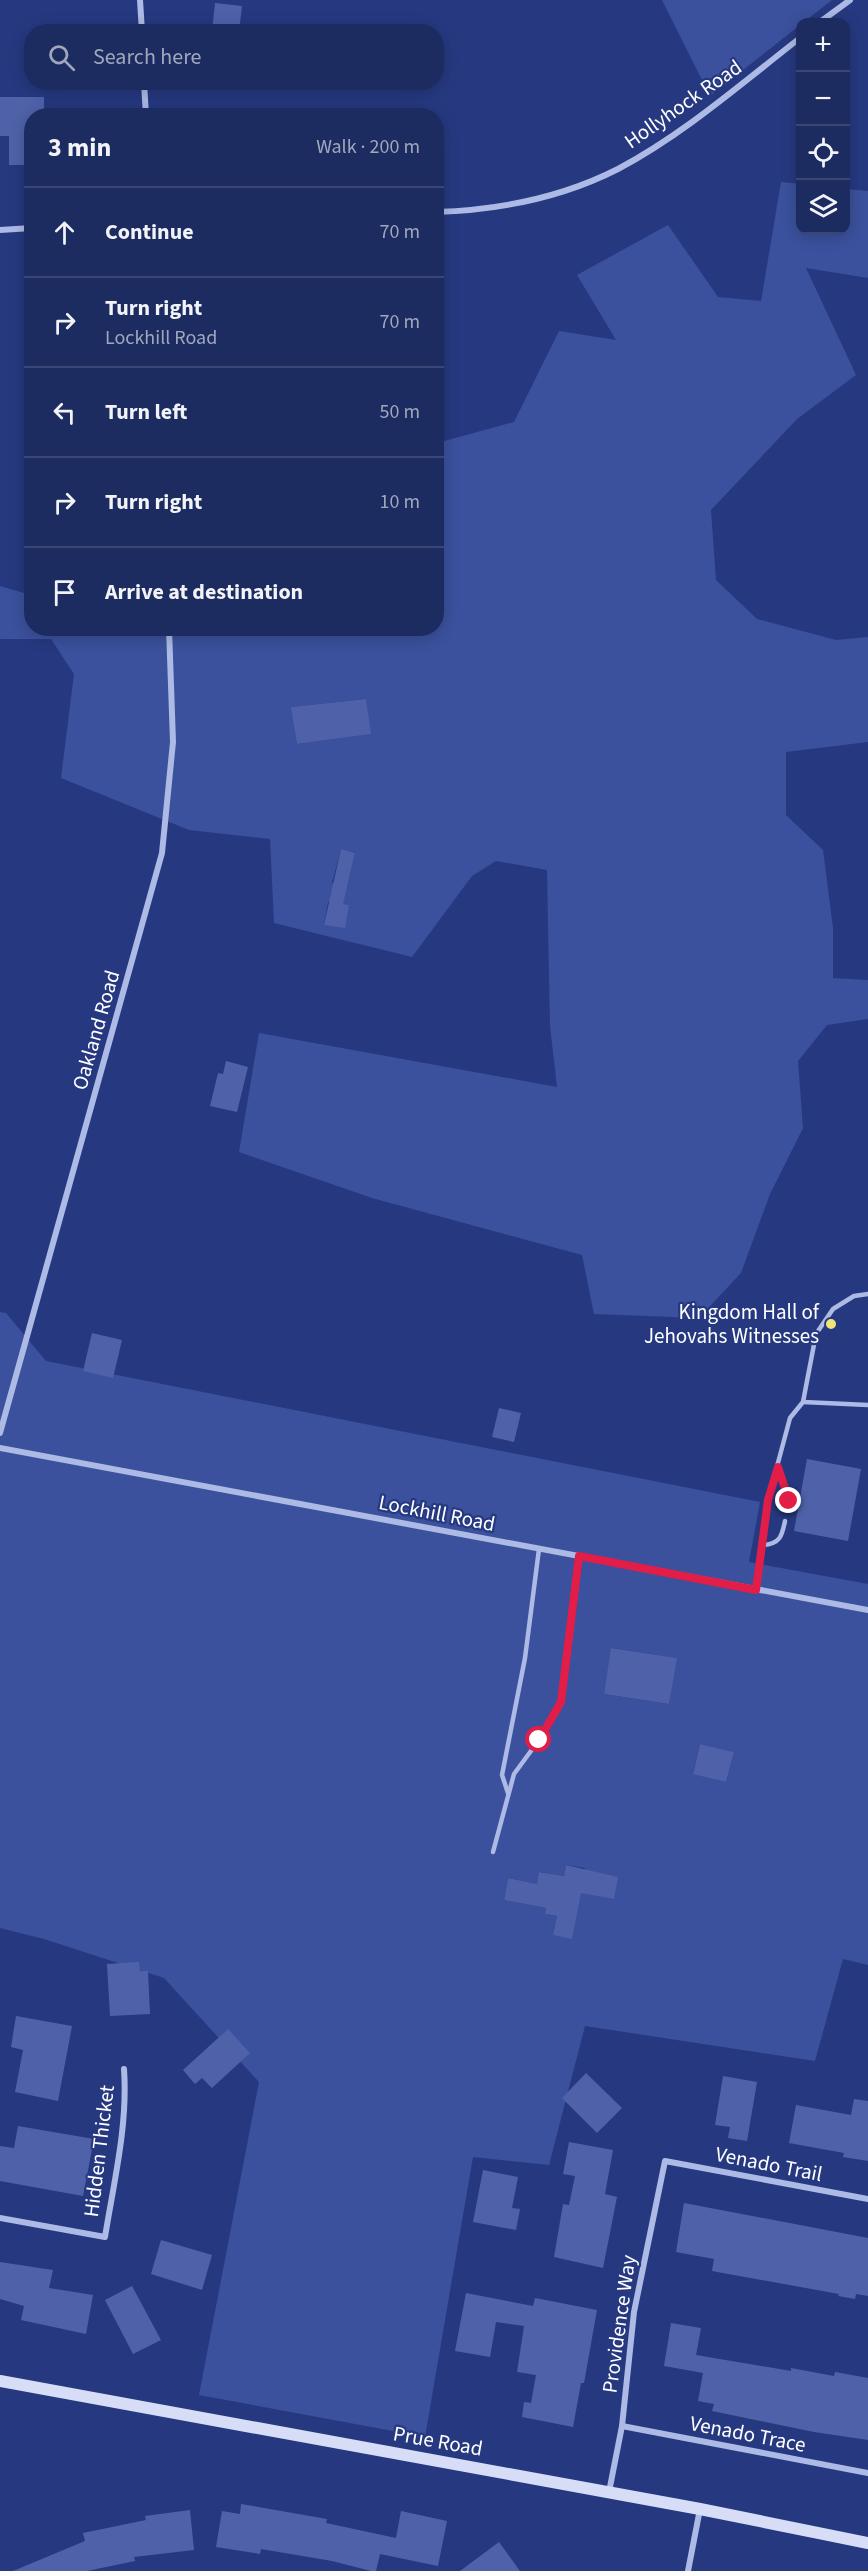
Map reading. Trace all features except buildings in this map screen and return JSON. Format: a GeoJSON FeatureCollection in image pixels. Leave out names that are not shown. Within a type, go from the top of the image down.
{"type":"FeatureCollection","features":[{"type":"Feature","properties":{"kind":"main road","name":"Prue Road"},"geometry":{"type":"LineString","coordinates":[[0,2381],[609,2492],[868,2542]]}},
{"type":"Feature","properties":{"kind":"street"},"geometry":{"type":"LineString","coordinates":[[140,0],[142,24]]}},
{"type":"Feature","properties":{"kind":"street"},"geometry":{"type":"LineString","coordinates":[[825,18],[850,0]]}},
{"type":"Feature","properties":{"kind":"street","name":"Hollyhock Road"},"geometry":{"type":"LineString","coordinates":[[444,211],[515,204],[562,190],[617,169],[677,132],[796,42]]}},
{"type":"Feature","properties":{"kind":"street"},"geometry":{"type":"LineString","coordinates":[[144,90],[146,108]]}},
{"type":"Feature","properties":{"kind":"street"},"geometry":{"type":"LineString","coordinates":[[0,230],[24,228]]}},
{"type":"Feature","properties":{"kind":"street","name":"Oakland Road"},"geometry":{"type":"LineString","coordinates":[[0,1433],[162,853],[172,742],[169,636]]}},
{"type":"Feature","properties":{"kind":"street","name":"Lockhill Road"},"geometry":{"type":"LineString","coordinates":[[0,1448],[868,1610]]}},
{"type":"Feature","properties":{"kind":"street","name":"Hidden Thicket"},"geometry":{"type":"LineString","coordinates":[[0,2218],[105,2237],[123,2128],[126,2096],[124,2068]]}},
{"type":"Feature","properties":{"kind":"street","name":"Venado Trail"},"geometry":{"type":"LineString","coordinates":[[665,2162],[868,2199]]}},
{"type":"Feature","properties":{"kind":"street","name":"Providence Way"},"geometry":{"type":"LineString","coordinates":[[609,2492],[622,2426],[634,2312],[665,2162]]}},
{"type":"Feature","properties":{"kind":"street","name":"Venado Trace"},"geometry":{"type":"LineString","coordinates":[[622,2426],[868,2474]]}},
{"type":"Feature","properties":{"kind":"street"},"geometry":{"type":"LineString","coordinates":[[688,2571],[700,2509]]}},
{"type":"Feature","properties":{"kind":"lane"},"geometry":{"type":"LineString","coordinates":[[756,1590],[768,1500],[790,1418],[803,1402],[816,1334],[834,1309],[855,1296],[868,1294]]}},
{"type":"Feature","properties":{"kind":"lane"},"geometry":{"type":"LineString","coordinates":[[803,1402],[868,1405]]}},
{"type":"Feature","properties":{"kind":"lane"},"geometry":{"type":"LineString","coordinates":[[778,1467],[789,1501]]}},
{"type":"Feature","properties":{"kind":"lane"},"geometry":{"type":"LineString","coordinates":[[763,1545],[774,1545],[782,1537],[785,1521]]}},
{"type":"Feature","properties":{"kind":"lane"},"geometry":{"type":"LineString","coordinates":[[508,1793],[502,1775],[525,1658],[539,1549]]}},
{"type":"Feature","properties":{"kind":"lane"},"geometry":{"type":"LineString","coordinates":[[493,1852],[514,1774],[539,1740],[561,1702],[579,1556]]}},
{"type":"Feature","properties":{"kind":"shaded area"},"geometry":{"type":"Polygon","coordinates":[[[662,0],[832,0],[809,18],[796,18],[796,28],[710,96],[662,0]]]}},
{"type":"Feature","properties":{"kind":"shaded area"},"geometry":{"type":"Polygon","coordinates":[[[781,182],[796,184],[796,234],[850,234],[850,189],[868,191],[868,278],[806,268],[856,375],[797,419],[711,510],[716,580],[757,619],[836,640],[868,637],[868,742],[786,752],[786,815],[823,850],[833,928],[833,978],[868,980],[868,1019],[827,1025],[798,1061],[803,1128],[770,1194],[741,1273],[699,1318],[594,1314],[582,1255],[372,1198],[239,1152],[259,1033],[557,1087],[550,1026],[547,870],[496,861],[472,876],[412,957],[274,923],[270,839],[189,830],[61,778],[74,674],[51,639],[0,639],[0,586],[24,593],[24,636],[444,636],[444,441],[514,422],[559,331],[616,340],[577,275],[668,225],[718,297],[761,301],[781,182]],[[366,699],[292,707],[297,744],[370,734],[366,699]],[[341,849],[332,883],[347,887],[355,853],[341,849]],[[328,902],[324,925],[348,905],[328,902]]]}},
{"type":"Feature","properties":{"kind":"shaded area"},"geometry":{"type":"Polygon","coordinates":[[[0,1312],[6,1313],[46,1361],[760,1502],[749,1562],[868,1584],[868,1965],[843,1959],[815,2061],[585,2026],[549,2165],[473,2157],[425,2437],[199,2395],[259,2082],[164,1978],[44,1939],[0,1928],[0,1312]],[[612,1648],[604,1694],[669,1704],[676,1658],[612,1648]],[[700,1744],[693,1773],[726,1782],[734,1752],[700,1744]],[[566,1865],[564,1876],[540,1872],[537,1884],[508,1878],[504,1900],[546,1908],[545,1914],[557,1916],[553,1935],[572,1938],[585,1868],[566,1865]]]}},
{"type":"Feature","properties":{"kind":"place","name":"Kingdom Hall of Jehovahs Witnesses"},"geometry":{"type":"Point","coordinates":[831,1324]}},
{"type":"Feature","properties":{"kind":"route"},"geometry":{"type":"LineString","coordinates":[[539,1740],[561,1702],[579,1556],[756,1590],[768,1500],[778,1467],[789,1501]]}}]}
